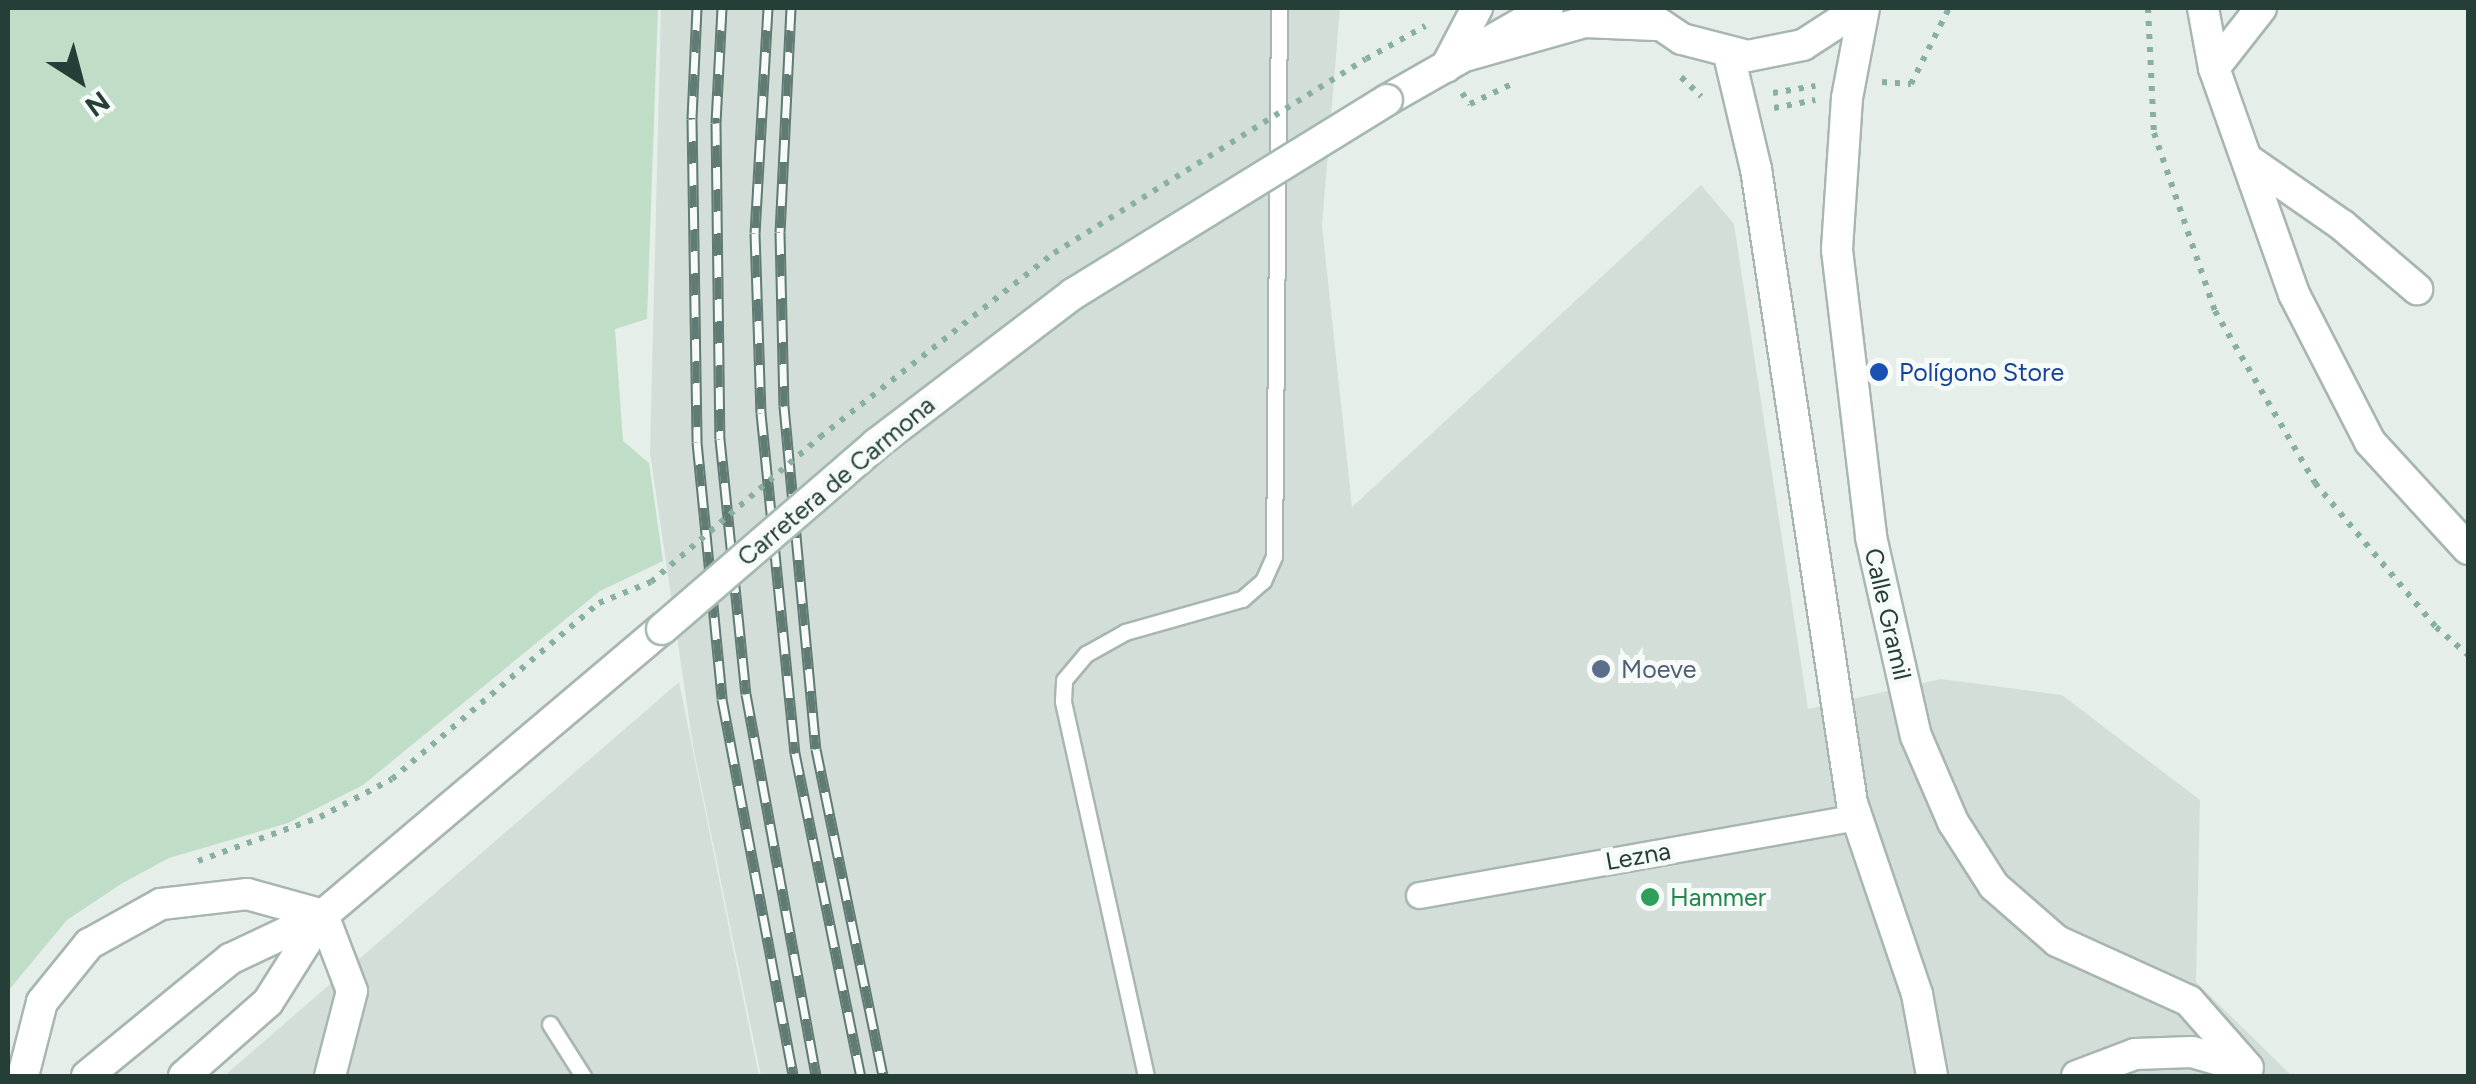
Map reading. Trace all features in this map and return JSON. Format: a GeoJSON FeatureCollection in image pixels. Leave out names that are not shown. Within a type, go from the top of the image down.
{"type":"FeatureCollection","features":[{"type":"Feature","properties":{"kind":"street"},"geometry":{"type":"LineString","coordinates":[[1457,61],[1477,8]]}},
{"type":"Feature","properties":{"kind":"street"},"geometry":{"type":"LineString","coordinates":[[1457,61],[1548,8]]}},
{"type":"Feature","properties":{"kind":"street"},"geometry":{"type":"LineString","coordinates":[[1457,61],[1585,22],[1645,16],[1729,56],[1803,46],[1862,8]]}},
{"type":"Feature","properties":{"kind":"street","name":"Calle Gramil"},"geometry":{"type":"LineString","coordinates":[[1862,8],[1847,98],[1837,250],[1871,537],[1916,736],[1953,822],[1994,886],[2057,941],[2189,1002],[2254,1072]]}},
{"type":"Feature","properties":{"kind":"street"},"geometry":{"type":"LineString","coordinates":[[2204,8],[2214,68],[2294,294],[2370,442],[2468,548]]}},
{"type":"Feature","properties":{"kind":"street"},"geometry":{"type":"LineString","coordinates":[[2214,68],[2261,8]]}},
{"type":"Feature","properties":{"kind":"street"},"geometry":{"type":"LineString","coordinates":[[1729,56],[1756,169],[1779,353],[1856,817],[1917,994],[1932,1076]]}},
{"type":"Feature","properties":{"kind":"street","name":"Carretera de Carmona"},"geometry":{"type":"LineString","coordinates":[[87,1076],[230,959],[323,915],[876,444],[1072,294],[1457,61]]}},
{"type":"Feature","properties":{"kind":"street"},"geometry":{"type":"LineString","coordinates":[[2247,159],[2342,225],[2417,289]]}},
{"type":"Feature","properties":{"kind":"street","name":"Lezna"},"geometry":{"type":"LineString","coordinates":[[1420,895],[1856,817]]}},
{"type":"Feature","properties":{"kind":"street"},"geometry":{"type":"LineString","coordinates":[[23,1076],[42,1002],[89,944],[161,904],[247,894],[323,915],[352,990],[330,1076]]}},
{"type":"Feature","properties":{"kind":"street","name":"Carretera de Carmona"},"geometry":{"type":"LineString","coordinates":[[184,1076],[268,1002],[323,915]]}},
{"type":"Feature","properties":{"kind":"street"},"geometry":{"type":"LineString","coordinates":[[2077,1076],[2135,1054],[2192,1052],[2254,1072]]}},
{"type":"Feature","properties":{"kind":"lane"},"geometry":{"type":"LineString","coordinates":[[1146,1076],[1063,701],[1064,680],[1086,654],[1125,632],[1242,599],[1263,581],[1274,556],[1279,8]]}},
{"type":"Feature","properties":{"kind":"lane"},"geometry":{"type":"LineString","coordinates":[[550,1024],[584,1076]]}},
{"type":"Feature","properties":{"kind":"path"},"geometry":{"type":"LineString","coordinates":[[1892,83],[1911,84],[1949,8]]}},
{"type":"Feature","properties":{"kind":"path"},"geometry":{"type":"LineString","coordinates":[[2148,8],[2154,133],[2216,310],[2315,483],[2436,626],[2468,655]]}},
{"type":"Feature","properties":{"kind":"path"},"geometry":{"type":"LineString","coordinates":[[1366,59],[1422,29]]}},
{"type":"Feature","properties":{"kind":"path"},"geometry":{"type":"LineString","coordinates":[[1671,67],[1713,106]]}},
{"type":"Feature","properties":{"kind":"path"},"geometry":{"type":"LineString","coordinates":[[1470,104],[1527,78]]}},
{"type":"Feature","properties":{"kind":"path"},"geometry":{"type":"LineString","coordinates":[[1764,95],[1833,82]]}},
{"type":"Feature","properties":{"kind":"path"},"geometry":{"type":"LineString","coordinates":[[1773,108],[1826,98]]}},
{"type":"Feature","properties":{"kind":"path"},"geometry":{"type":"LineString","coordinates":[[185,866],[320,818],[392,779],[599,603],[651,582]]}},
{"type":"Feature","properties":{"kind":"shaded area"},"geometry":{"type":"Polygon","coordinates":[[[661,8],[1340,8],[1322,225],[1352,507],[1701,185],[1734,224],[1808,709],[1941,679],[2062,695],[2200,800],[2196,982],[2292,1076],[761,1076],[693,746],[650,453],[661,8]]]}},
{"type":"Feature","properties":{"kind":"shaded area"},"geometry":{"type":"Polygon","coordinates":[[[679,682],[759,1076],[224,1076],[679,682]]]}},
{"type":"Feature","properties":{"kind":"green space"},"geometry":{"type":"Polygon","coordinates":[[[8,8],[658,8],[647,319],[615,329],[623,441],[649,463],[663,561],[600,591],[363,785],[288,823],[169,858],[121,884],[67,920],[8,991],[8,8]]]}},
{"type":"Feature","properties":{"kind":"railway"},"geometry":{"type":"LineString","coordinates":[[697,8],[692,119],[697,442],[722,699],[793,1076]]}},
{"type":"Feature","properties":{"kind":"railway"},"geometry":{"type":"LineString","coordinates":[[722,8],[716,123],[720,439],[746,694],[816,1076]]}},
{"type":"Feature","properties":{"kind":"railway"},"geometry":{"type":"LineString","coordinates":[[768,8],[755,233],[761,413],[795,753],[861,1076]]}},
{"type":"Feature","properties":{"kind":"railway"},"geometry":{"type":"LineString","coordinates":[[791,8],[780,232],[784,406],[816,749],[883,1076]]}},
{"type":"Feature","properties":{"kind":"place","name":"Polígono Store"},"geometry":{"type":"Point","coordinates":[1879,372]}},
{"type":"Feature","properties":{"kind":"place","name":"Moeve"},"geometry":{"type":"Point","coordinates":[1601,669]}},
{"type":"Feature","properties":{"kind":"place","name":"Hammer"},"geometry":{"type":"Point","coordinates":[1650,897]}}]}
